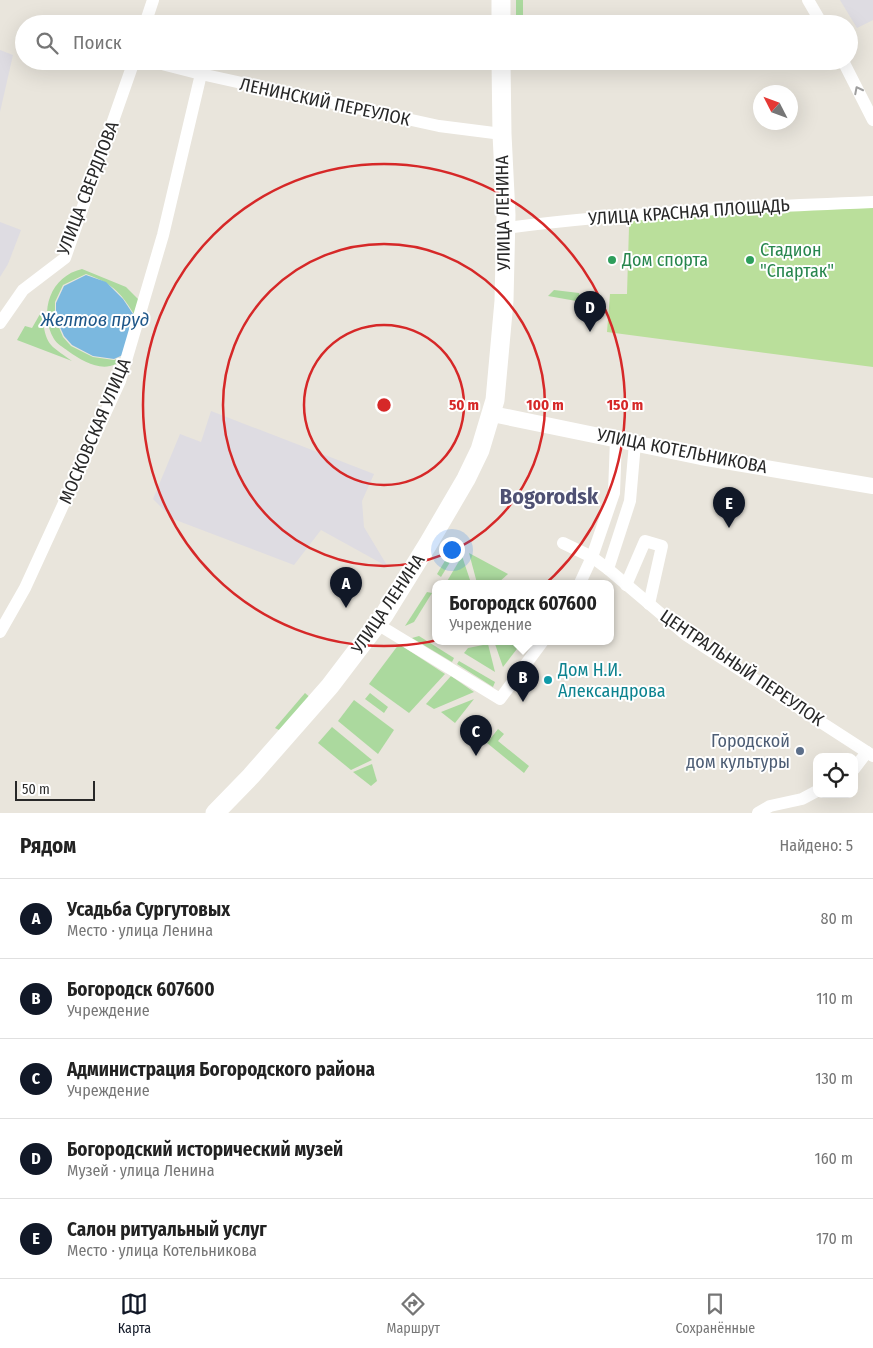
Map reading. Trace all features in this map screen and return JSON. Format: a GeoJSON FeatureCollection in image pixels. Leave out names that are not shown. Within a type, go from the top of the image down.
{"type":"FeatureCollection","features":[{"type":"Feature","properties":{"kind":"main road"},"geometry":{"type":"LineString","coordinates":[[501,0],[501,15]]}},
{"type":"Feature","properties":{"kind":"main road","name":"УЛИЦА ЛЕНИНА"},"geometry":{"type":"LineString","coordinates":[[215,813],[251,776],[330,686],[377,624],[428,544],[466,479],[480,450],[492,414],[496,392],[504,301],[506,228],[501,70]]}},
{"type":"Feature","properties":{"kind":"street"},"geometry":{"type":"LineString","coordinates":[[148,15],[153,0]]}},
{"type":"Feature","properties":{"kind":"street"},"geometry":{"type":"LineString","coordinates":[[808,0],[817,15]]}},
{"type":"Feature","properties":{"kind":"street","name":"УЛИЦА СВЕРДЛОВА"},"geometry":{"type":"LineString","coordinates":[[0,323],[23,290],[65,258],[131,70]]}},
{"type":"Feature","properties":{"kind":"street","name":"ЛЕНИНСКИЙ ПЕРЕУЛОК"},"geometry":{"type":"LineString","coordinates":[[185,70],[439,126],[502,134]]}},
{"type":"Feature","properties":{"kind":"street"},"geometry":{"type":"LineString","coordinates":[[848,70],[873,120]]}},
{"type":"Feature","properties":{"kind":"street","name":"МОСКОВСКАЯ УЛИЦА"},"geometry":{"type":"LineString","coordinates":[[0,632],[25,588],[120,381],[163,235],[200,74]]}},
{"type":"Feature","properties":{"kind":"street","name":"УЛИЦА КРАСНАЯ ПЛОЩАДЬ"},"geometry":{"type":"LineString","coordinates":[[506,228],[629,214],[715,208],[873,202]]}},
{"type":"Feature","properties":{"kind":"street","name":"УЛИЦА КОТЕЛЬНИКОВА"},"geometry":{"type":"LineString","coordinates":[[492,414],[701,457],[873,486]]}},
{"type":"Feature","properties":{"kind":"street"},"geometry":{"type":"LineString","coordinates":[[581,580],[592,557],[614,493],[616,440]]}},
{"type":"Feature","properties":{"kind":"street"},"geometry":{"type":"LineString","coordinates":[[608,569],[630,500],[635,443]]}},
{"type":"Feature","properties":{"kind":"street"},"geometry":{"type":"LineString","coordinates":[[626,585],[645,541],[662,546],[649,604]]}},
{"type":"Feature","properties":{"kind":"street","name":"ЦЕНТРАЛЬНЫЙ ПЕРЕУЛОК"},"geometry":{"type":"LineString","coordinates":[[563,543],[592,557],[686,635],[870,754]]}},
{"type":"Feature","properties":{"kind":"street"},"geometry":{"type":"LineString","coordinates":[[377,624],[500,698],[540,645]]}},
{"type":"Feature","properties":{"kind":"street"},"geometry":{"type":"LineString","coordinates":[[858,765],[870,754]]}},
{"type":"Feature","properties":{"kind":"street"},"geometry":{"type":"LineString","coordinates":[[758,813],[770,806],[802,799],[813,793]]}},
{"type":"Feature","properties":{"kind":"shaded area"},"geometry":{"type":"Polygon","coordinates":[[[840,0],[873,0],[873,20],[858,28],[858,15],[849,15],[840,0]]]}},
{"type":"Feature","properties":{"kind":"shaded area"},"geometry":{"type":"Polygon","coordinates":[[[0,50],[13,55],[0,112],[0,50]]]}},
{"type":"Feature","properties":{"kind":"shaded area"},"geometry":{"type":"Polygon","coordinates":[[[0,222],[21,230],[8,264],[0,277],[0,222]]]}},
{"type":"Feature","properties":{"kind":"shaded area"},"geometry":{"type":"Polygon","coordinates":[[[211,411],[374,474],[362,501],[364,527],[388,567],[321,530],[294,565],[173,519],[153,499],[180,434],[201,442],[211,411]]]}},
{"type":"Feature","properties":{"kind":"green space"},"geometry":{"type":"Polygon","coordinates":[[[516,0],[523,0],[523,15],[516,15],[516,0]]]}},
{"type":"Feature","properties":{"kind":"green space","name":"Стадион \"Спартак\""},"geometry":{"type":"Polygon","coordinates":[[[873,206],[873,367],[607,332],[610,294],[627,294],[629,227],[637,216],[873,206]]]}},
{"type":"Feature","properties":{"kind":"green space"},"geometry":{"type":"Polygon","coordinates":[[[82,269],[126,287],[141,302],[134,314],[119,293],[109,285],[86,274],[63,285],[55,302],[55,318],[63,337],[71,346],[93,357],[114,360],[126,356],[119,362],[105,367],[90,364],[75,356],[54,339],[49,328],[48,306],[50,296],[55,287],[71,273],[82,269]]]}},
{"type":"Feature","properties":{"kind":"green space"},"geometry":{"type":"Polygon","coordinates":[[[554,290],[579,293],[582,302],[548,296],[554,290]]]}},
{"type":"Feature","properties":{"kind":"green space"},"geometry":{"type":"Polygon","coordinates":[[[40,314],[42,315],[45,332],[50,343],[72,361],[17,340],[25,326],[32,328],[40,314]]]}},
{"type":"Feature","properties":{"kind":"green space"},"geometry":{"type":"Polygon","coordinates":[[[455,544],[458,549],[441,577],[437,574],[455,544]]]}},
{"type":"Feature","properties":{"kind":"green space"},"geometry":{"type":"Polygon","coordinates":[[[469,553],[508,574],[501,580],[476,580],[469,553]]]}},
{"type":"Feature","properties":{"kind":"green space"},"geometry":{"type":"Polygon","coordinates":[[[462,556],[470,580],[448,580],[462,556]]]}},
{"type":"Feature","properties":{"kind":"green space"},"geometry":{"type":"Polygon","coordinates":[[[427,592],[432,593],[414,622],[405,626],[427,592]]]}},
{"type":"Feature","properties":{"kind":"green space"},"geometry":{"type":"Polygon","coordinates":[[[419,636],[454,658],[452,662],[412,638],[419,636]]]}},
{"type":"Feature","properties":{"kind":"green space"},"geometry":{"type":"Polygon","coordinates":[[[399,644],[445,674],[409,713],[369,684],[399,644]]]}},
{"type":"Feature","properties":{"kind":"green space"},"geometry":{"type":"Polygon","coordinates":[[[488,645],[495,672],[464,653],[468,648],[488,645]]]}},
{"type":"Feature","properties":{"kind":"green space"},"geometry":{"type":"Polygon","coordinates":[[[495,645],[520,645],[503,667],[495,645]]]}},
{"type":"Feature","properties":{"kind":"green space"},"geometry":{"type":"Polygon","coordinates":[[[459,661],[495,682],[493,687],[457,664],[459,661]]]}},
{"type":"Feature","properties":{"kind":"green space"},"geometry":{"type":"Polygon","coordinates":[[[451,676],[474,692],[434,709],[426,704],[451,676]]]}},
{"type":"Feature","properties":{"kind":"green space"},"geometry":{"type":"Polygon","coordinates":[[[305,693],[313,700],[283,732],[275,728],[305,693]]]}},
{"type":"Feature","properties":{"kind":"green space"},"geometry":{"type":"Polygon","coordinates":[[[370,693],[388,707],[384,713],[365,699],[370,693]]]}},
{"type":"Feature","properties":{"kind":"green space"},"geometry":{"type":"Polygon","coordinates":[[[474,699],[455,723],[441,712],[474,699]]]}},
{"type":"Feature","properties":{"kind":"green space"},"geometry":{"type":"Polygon","coordinates":[[[354,700],[394,730],[378,754],[338,721],[354,700]]]}},
{"type":"Feature","properties":{"kind":"green space"},"geometry":{"type":"Polygon","coordinates":[[[332,727],[372,760],[351,770],[318,743],[332,727]]]}},
{"type":"Feature","properties":{"kind":"green space"},"geometry":{"type":"Polygon","coordinates":[[[498,729],[504,734],[498,741],[529,766],[524,773],[487,743],[498,729]]]}},
{"type":"Feature","properties":{"kind":"green space"},"geometry":{"type":"Polygon","coordinates":[[[372,764],[377,781],[371,786],[353,772],[372,764]]]}},
{"type":"Feature","properties":{"kind":"water","name":"Желтов пруд"},"geometry":{"type":"Polygon","coordinates":[[[86,275],[106,282],[123,299],[133,314],[135,321],[125,354],[114,359],[93,356],[72,345],[64,336],[56,318],[56,303],[64,286],[86,275]]]}},
{"type":"Feature","properties":{"kind":"place","name":"Дом спорта"},"geometry":{"type":"Point","coordinates":[612,260]}},
{"type":"Feature","properties":{"kind":"place","name":"Стадион \"Спартак\""},"geometry":{"type":"Point","coordinates":[750,260]}},
{"type":"Feature","properties":{"kind":"place","name":"Богородский исторический музей"},"geometry":{"type":"Point","coordinates":[590,332]}},
{"type":"Feature","properties":{"kind":"place","name":"Салон ритуальный услуг"},"geometry":{"type":"Point","coordinates":[729,528]}},
{"type":"Feature","properties":{"kind":"place","name":"Усадьба Сургутовых"},"geometry":{"type":"Point","coordinates":[346,608]}},
{"type":"Feature","properties":{"kind":"place","name":"Дом Н.И. Александрова"},"geometry":{"type":"Point","coordinates":[548,680]}},
{"type":"Feature","properties":{"kind":"place","name":"Богородск 607600"},"geometry":{"type":"Point","coordinates":[523,702]}},
{"type":"Feature","properties":{"kind":"place","name":"Городской дом культуры"},"geometry":{"type":"Point","coordinates":[800,751]}},
{"type":"Feature","properties":{"kind":"place","name":"Администрация Богородского района"},"geometry":{"type":"Point","coordinates":[476,756]}},
{"type":"Feature","properties":{"kind":"district","name":"Bogorodsk"},"geometry":{"type":"Point","coordinates":[549,496]}}]}
